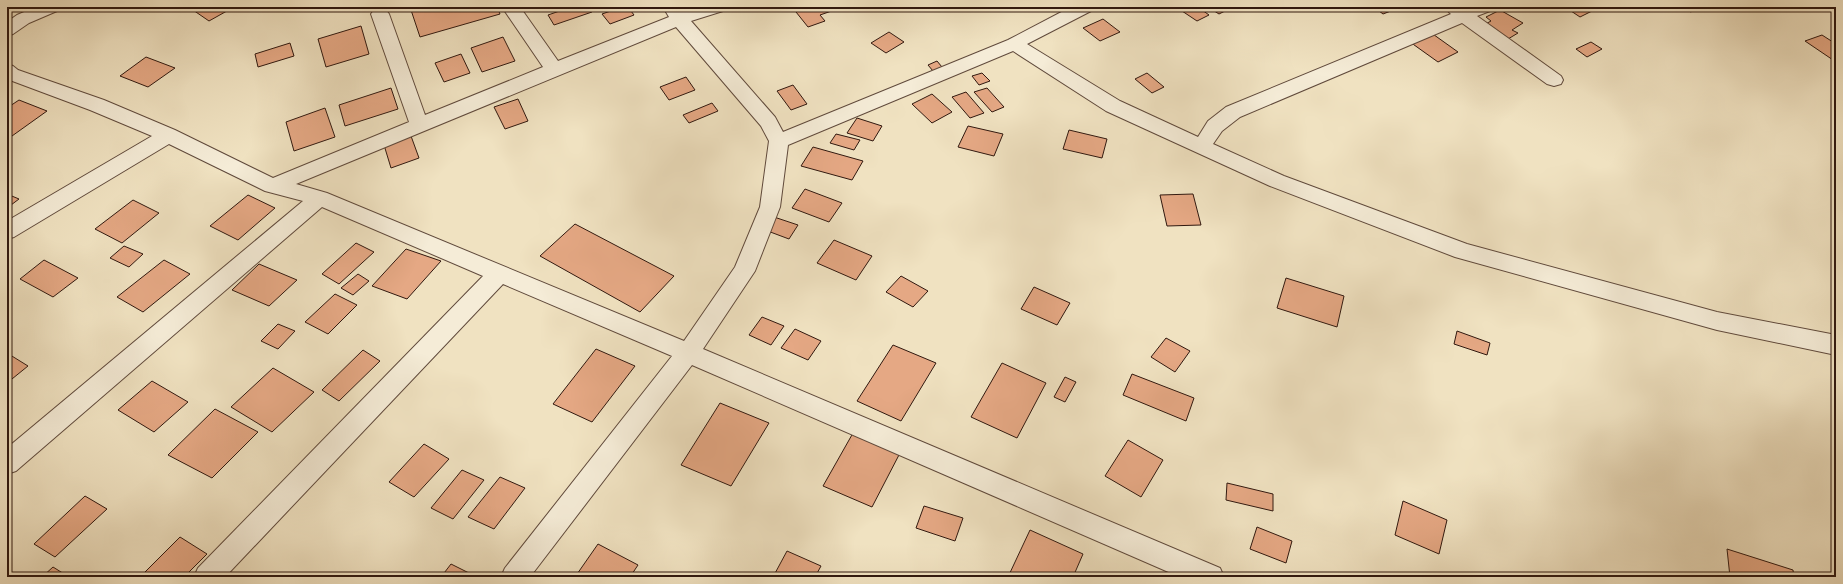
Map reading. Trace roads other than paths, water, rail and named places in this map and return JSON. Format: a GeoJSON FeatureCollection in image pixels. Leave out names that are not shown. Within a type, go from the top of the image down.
{"type":"FeatureCollection","features":[{"type":"Feature","properties":{"kind":"street"},"geometry":{"type":"LineString","coordinates":[[7,30],[23,20],[51,7]]}},
{"type":"Feature","properties":{"kind":"street"},"geometry":{"type":"LineString","coordinates":[[511,7],[554,69]]}},
{"type":"Feature","properties":{"kind":"street"},"geometry":{"type":"LineString","coordinates":[[272,186],[554,69],[675,13],[717,7]]}},
{"type":"Feature","properties":{"kind":"street"},"geometry":{"type":"LineString","coordinates":[[779,141],[1014,44],[1085,7]]}},
{"type":"Feature","properties":{"kind":"street"},"geometry":{"type":"LineString","coordinates":[[1202,146],[1216,126],[1233,112],[1458,11],[1484,7]]}},
{"type":"Feature","properties":{"kind":"street"},"geometry":{"type":"LineString","coordinates":[[1458,11],[1554,80]]}},
{"type":"Feature","properties":{"kind":"street"},"geometry":{"type":"LineString","coordinates":[[514,577],[688,352],[744,271],[770,207],[779,141],[768,122],[675,13]]}},
{"type":"Feature","properties":{"kind":"street"},"geometry":{"type":"LineString","coordinates":[[380,14],[419,124]]}},
{"type":"Feature","properties":{"kind":"street"},"geometry":{"type":"LineString","coordinates":[[1014,44],[1114,106],[1277,180],[1462,251],[1717,321],[1836,345]]}},
{"type":"Feature","properties":{"kind":"street"},"geometry":{"type":"LineString","coordinates":[[9,74],[97,105],[168,135],[272,186],[320,198],[500,273],[688,352],[1211,577]]}},
{"type":"Feature","properties":{"kind":"street"},"geometry":{"type":"LineString","coordinates":[[7,231],[168,135]]}},
{"type":"Feature","properties":{"kind":"street"},"geometry":{"type":"LineString","coordinates":[[7,463],[320,198]]}},
{"type":"Feature","properties":{"kind":"street"},"geometry":{"type":"LineString","coordinates":[[207,577],[500,273]]}}]}
